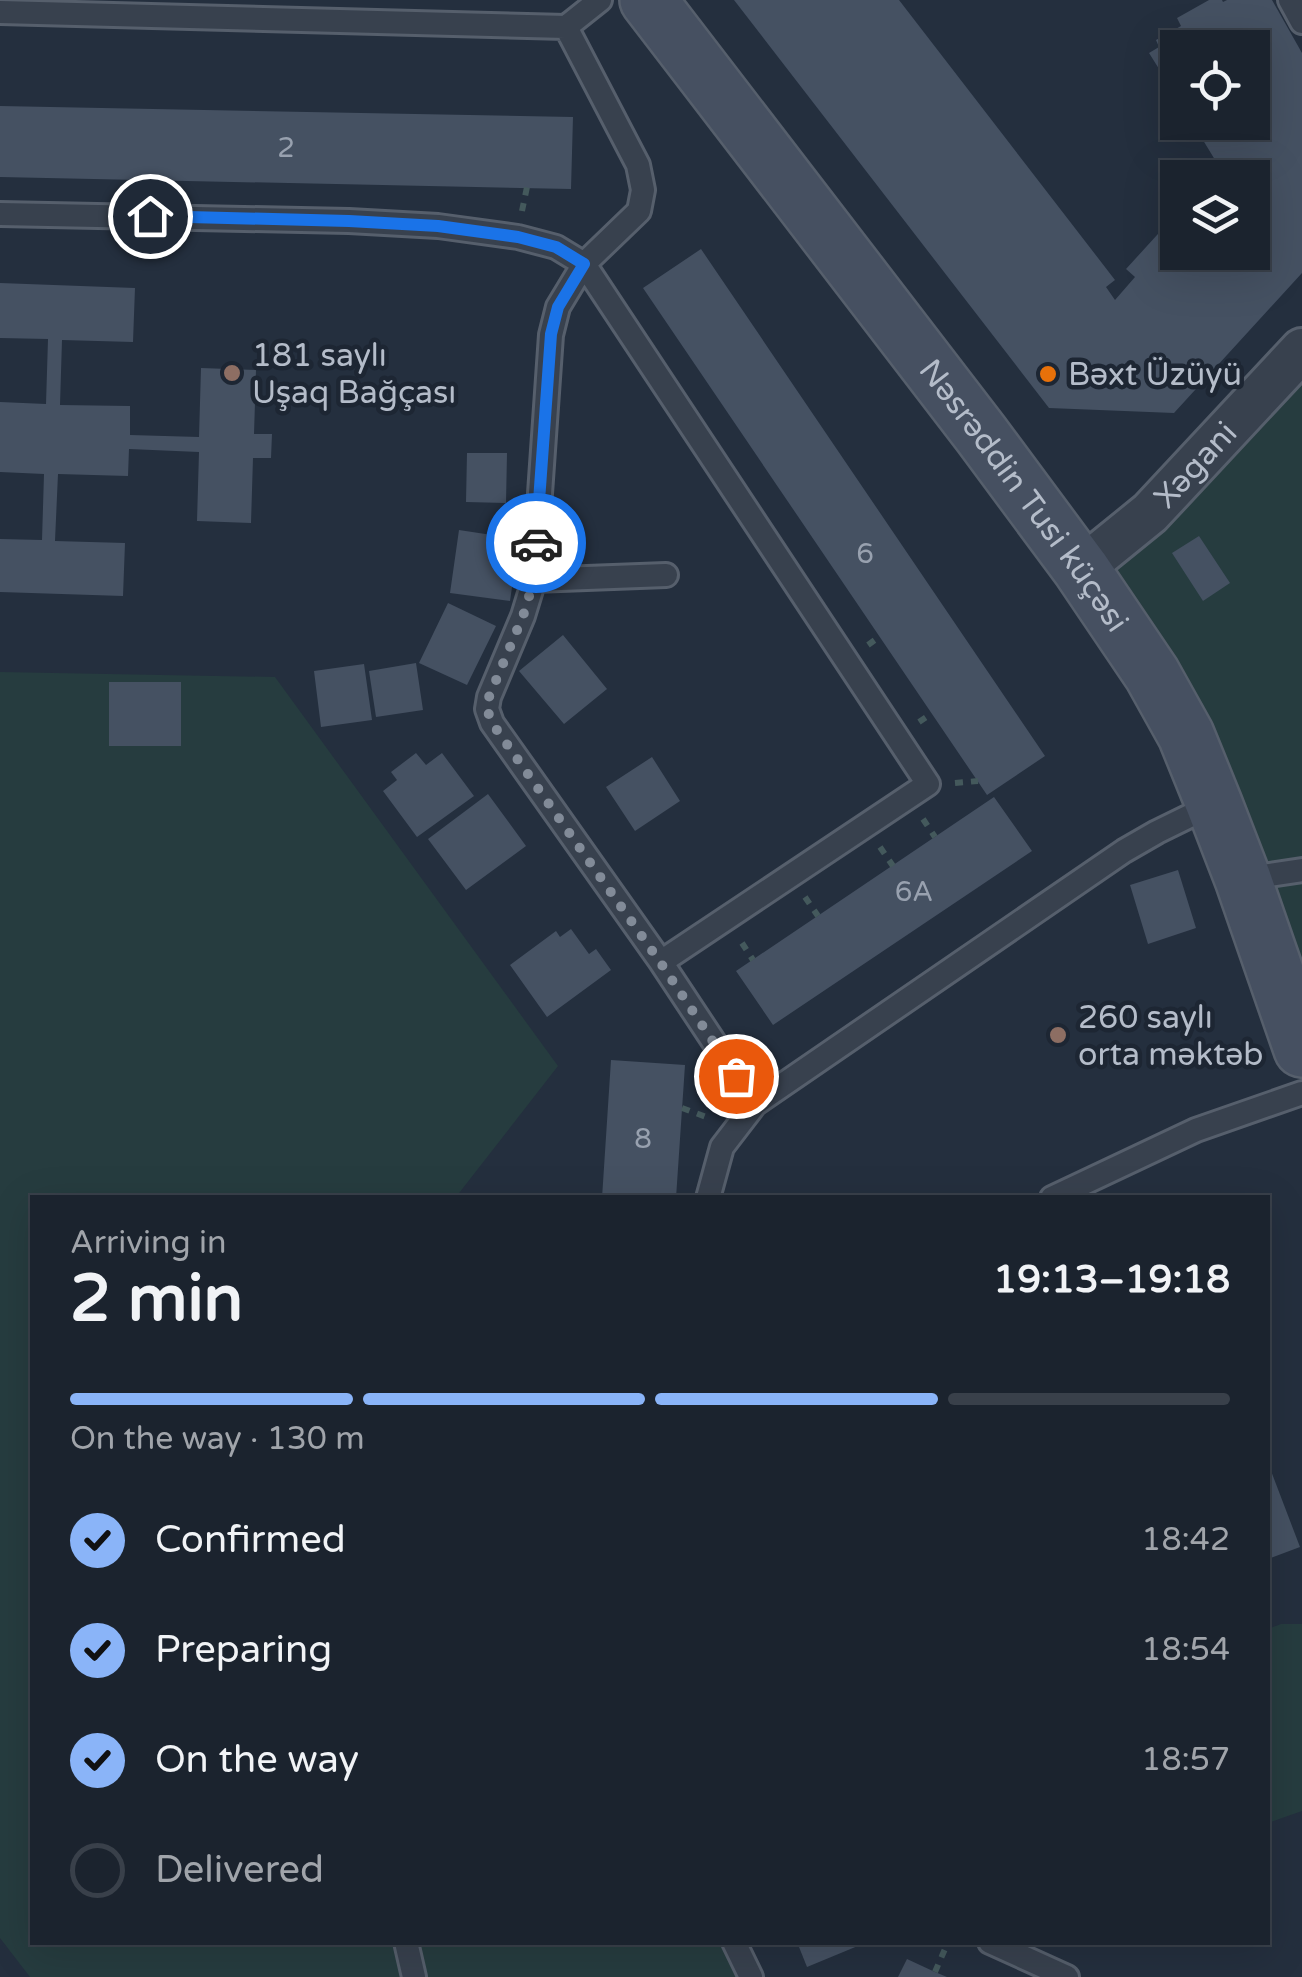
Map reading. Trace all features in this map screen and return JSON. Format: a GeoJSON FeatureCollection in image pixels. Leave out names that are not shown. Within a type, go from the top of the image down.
{"type":"FeatureCollection","features":[{"type":"Feature","properties":{"kind":"main road","name":"Nəsrəddin Tusi küçəsi"},"geometry":{"type":"LineString","coordinates":[[648,0],[969,418],[1081,568],[1152,674],[1186,735],[1214,804],[1302,1050]]}},
{"type":"Feature","properties":{"kind":"street","name":"Xəgani"},"geometry":{"type":"LineString","coordinates":[[1081,568],[1150,514],[1302,350]]}},
{"type":"Feature","properties":{"kind":"lane"},"geometry":{"type":"LineString","coordinates":[[0,12],[566,27],[600,0]]}},
{"type":"Feature","properties":{"kind":"lane"},"geometry":{"type":"LineString","coordinates":[[1290,0],[1302,22]]}},
{"type":"Feature","properties":{"kind":"lane"},"geometry":{"type":"LineString","coordinates":[[566,27],[638,165],[642,190],[639,211],[584,264],[558,307],[551,334],[534,580],[487,709],[492,723],[755,1104]]}},
{"type":"Feature","properties":{"kind":"lane"},"geometry":{"type":"LineString","coordinates":[[0,214],[438,226],[518,237],[556,247],[584,264],[928,784],[660,962]]}},
{"type":"Feature","properties":{"kind":"lane"},"geometry":{"type":"LineString","coordinates":[[534,580],[666,575]]}},
{"type":"Feature","properties":{"kind":"lane"},"geometry":{"type":"LineString","coordinates":[[709,1195],[722,1147],[755,1104],[1124,851],[1214,804]]}},
{"type":"Feature","properties":{"kind":"lane"},"geometry":{"type":"LineString","coordinates":[[1243,879],[1302,870]]}},
{"type":"Feature","properties":{"kind":"lane"},"geometry":{"type":"LineString","coordinates":[[1058,1195],[1196,1130],[1302,1092]]}},
{"type":"Feature","properties":{"kind":"lane"},"geometry":{"type":"LineString","coordinates":[[407,1945],[414,1977]]}},
{"type":"Feature","properties":{"kind":"lane"},"geometry":{"type":"LineString","coordinates":[[736,1945],[752,1977]]}},
{"type":"Feature","properties":{"kind":"lane"},"geometry":{"type":"LineString","coordinates":[[997,1945],[1067,1977]]}},
{"type":"Feature","properties":{"kind":"path"},"geometry":{"type":"LineString","coordinates":[[935,1972],[947,1945]]}},
{"type":"Feature","properties":{"kind":"green space"},"geometry":{"type":"Polygon","coordinates":[[[1302,350],[1302,1049],[1081,569],[1302,350]]]}},
{"type":"Feature","properties":{"kind":"green space"},"geometry":{"type":"Polygon","coordinates":[[[0,672],[275,677],[558,1066],[458,1195],[30,1195],[30,1945],[731,1945],[746,1977],[30,1977],[0,1938],[0,672]]]}},
{"type":"Feature","properties":{"kind":"green space"},"geometry":{"type":"Polygon","coordinates":[[[1302,1624],[1302,1811],[1270,1822],[1270,1628],[1302,1624]]]}},
{"type":"Feature","properties":{"kind":"building"},"geometry":{"type":"Polygon","coordinates":[[[734,0],[899,0],[1115,280],[1106,287],[1115,300],[1135,277],[1126,269],[1160,232],[1160,270],[1270,270],[1270,160],[1215,160],[1203,140],[1270,140],[1270,30],[1174,30],[1181,26],[1177,18],[1209,0],[1272,0],[1302,53],[1302,273],[1174,413],[1049,408],[734,0]]]}},
{"type":"Feature","properties":{"kind":"building"},"geometry":{"type":"Polygon","coordinates":[[[1160,38],[1160,70],[1149,53],[1159,47],[1156,40],[1160,38]]]}},
{"type":"Feature","properties":{"kind":"building"},"geometry":{"type":"Polygon","coordinates":[[[0,106],[573,117],[571,189],[0,177],[0,106]]]}},
{"type":"Feature","properties":{"kind":"building"},"geometry":{"type":"Polygon","coordinates":[[[701,249],[1045,756],[987,795],[643,288],[701,249]]]}},
{"type":"Feature","properties":{"kind":"building"},"geometry":{"type":"Polygon","coordinates":[[[0,283],[135,288],[133,342],[62,340],[60,405],[130,406],[130,435],[199,437],[201,368],[256,370],[254,434],[272,434],[271,458],[253,458],[251,523],[197,521],[199,452],[129,449],[128,476],[58,474],[55,541],[125,543],[123,596],[0,592],[0,539],[42,540],[44,474],[0,472],[0,402],[46,404],[48,339],[0,338],[0,283]]]}},
{"type":"Feature","properties":{"kind":"building"},"geometry":{"type":"Polygon","coordinates":[[[467,453],[507,453],[506,503],[466,502],[467,453]]]}},
{"type":"Feature","properties":{"kind":"building"},"geometry":{"type":"Polygon","coordinates":[[[459,530],[519,539],[510,601],[450,593],[459,530]]]}},
{"type":"Feature","properties":{"kind":"building"},"geometry":{"type":"Polygon","coordinates":[[[1199,536],[1230,583],[1203,601],[1172,553],[1199,536]]]}},
{"type":"Feature","properties":{"kind":"building"},"geometry":{"type":"Polygon","coordinates":[[[448,603],[496,626],[467,685],[419,663],[448,603]]]}},
{"type":"Feature","properties":{"kind":"building"},"geometry":{"type":"Polygon","coordinates":[[[563,635],[607,689],[564,724],[519,671],[563,635]]]}},
{"type":"Feature","properties":{"kind":"building"},"geometry":{"type":"Polygon","coordinates":[[[416,663],[423,710],[376,717],[369,671],[416,663]]]}},
{"type":"Feature","properties":{"kind":"building"},"geometry":{"type":"Polygon","coordinates":[[[364,664],[372,720],[321,727],[314,671],[364,664]]]}},
{"type":"Feature","properties":{"kind":"building"},"geometry":{"type":"Polygon","coordinates":[[[109,682],[181,682],[181,746],[109,746],[109,682]]]}},
{"type":"Feature","properties":{"kind":"building"},"geometry":{"type":"Polygon","coordinates":[[[416,753],[426,765],[442,753],[474,796],[417,837],[383,791],[397,780],[391,772],[416,753]]]}},
{"type":"Feature","properties":{"kind":"building"},"geometry":{"type":"Polygon","coordinates":[[[652,757],[680,801],[635,831],[606,787],[652,757]]]}},
{"type":"Feature","properties":{"kind":"building"},"geometry":{"type":"Polygon","coordinates":[[[488,794],[526,846],[466,890],[428,839],[488,794]]]}},
{"type":"Feature","properties":{"kind":"building"},"geometry":{"type":"Polygon","coordinates":[[[994,797],[1032,851],[773,1025],[736,971],[994,797]]]}},
{"type":"Feature","properties":{"kind":"building"},"geometry":{"type":"Polygon","coordinates":[[[1178,870],[1196,928],[1148,944],[1130,885],[1178,870]]]}},
{"type":"Feature","properties":{"kind":"building"},"geometry":{"type":"Polygon","coordinates":[[[571,929],[589,954],[596,949],[611,970],[547,1017],[510,965],[556,931],[560,937],[571,929]]]}},
{"type":"Feature","properties":{"kind":"building"},"geometry":{"type":"Polygon","coordinates":[[[611,1060],[685,1065],[676,1195],[602,1195],[611,1060]]]}},
{"type":"Feature","properties":{"kind":"building"},"geometry":{"type":"Polygon","coordinates":[[[1270,1468],[1300,1547],[1270,1558],[1270,1468]]]}},
{"type":"Feature","properties":{"kind":"building"},"geometry":{"type":"Polygon","coordinates":[[[798,1945],[860,1945],[807,1967],[798,1945]]]}},
{"type":"Feature","properties":{"kind":"building"},"geometry":{"type":"Polygon","coordinates":[[[907,1959],[935,1972],[947,1977],[898,1977],[907,1959]]]}},
{"type":"Feature","properties":{"kind":"way so far"},"geometry":{"type":"LineString","coordinates":[[536,543],[534,580],[489,697],[487,709],[492,723],[736,1076]]}},
{"type":"Feature","properties":{"kind":"place","name":"181 saylı Uşaq Bağçası"},"geometry":{"type":"Point","coordinates":[232,373]}},
{"type":"Feature","properties":{"kind":"place","name":"Bəxt Üzüyü"},"geometry":{"type":"Point","coordinates":[1048,374]}},
{"type":"Feature","properties":{"kind":"place","name":"260 saylı orta məktəb"},"geometry":{"type":"Point","coordinates":[1058,1035]}},
{"type":"Feature","properties":{"kind":"route"},"geometry":{"type":"LineString","coordinates":[[150,216],[438,226],[518,237],[556,247],[584,264],[558,307],[551,334],[536,543]]}}]}
